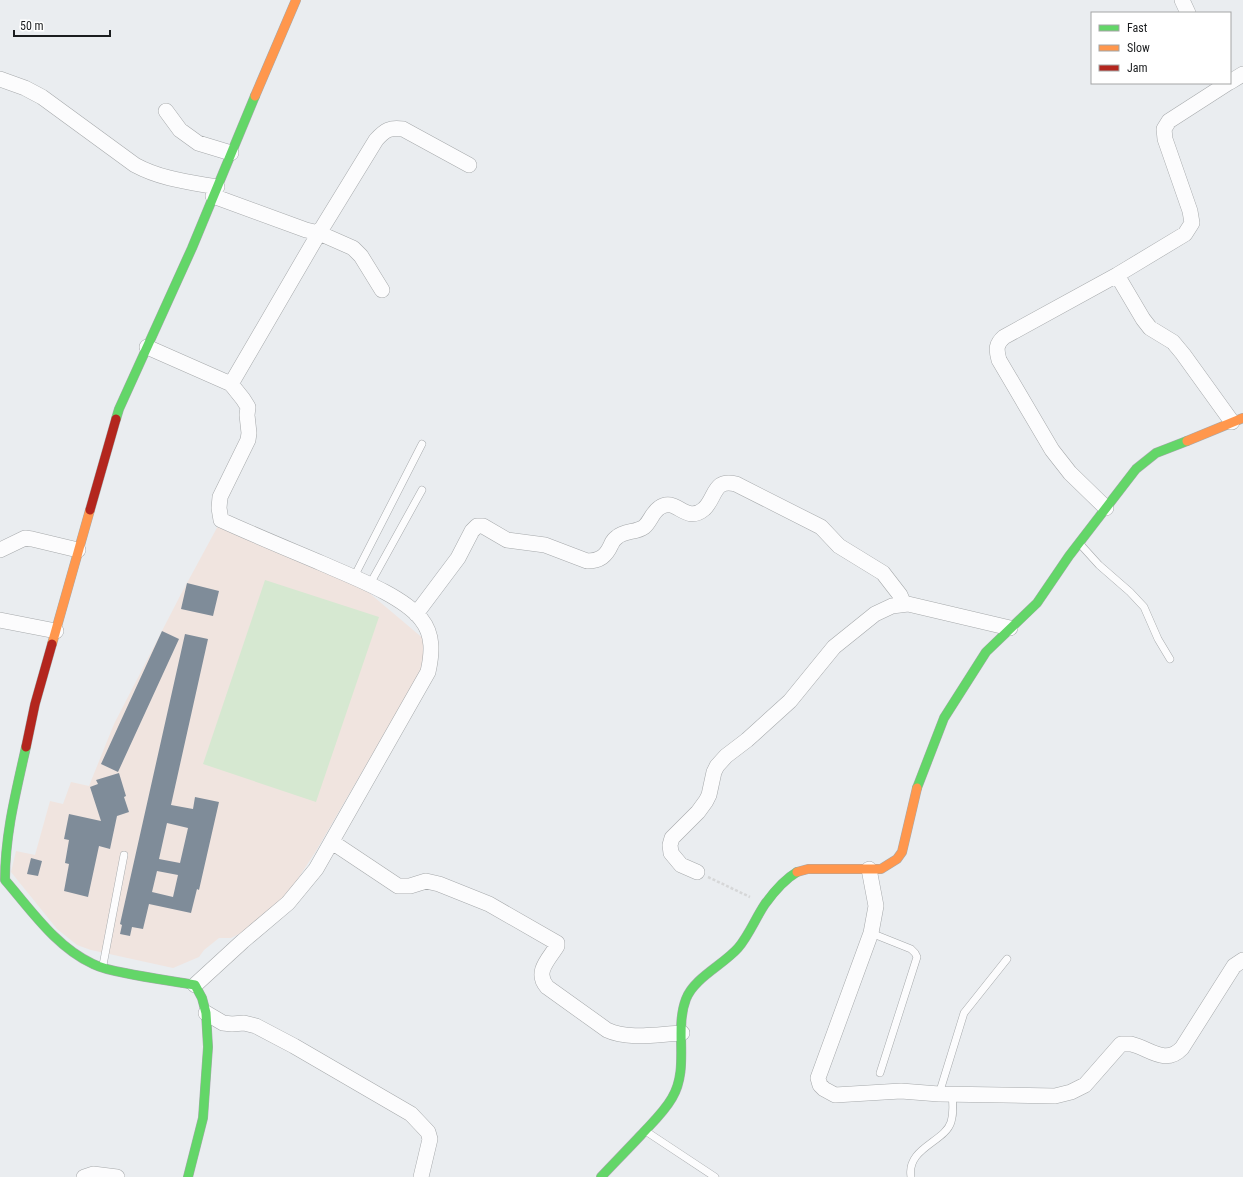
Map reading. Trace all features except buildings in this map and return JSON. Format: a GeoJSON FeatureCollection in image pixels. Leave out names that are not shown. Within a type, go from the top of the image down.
{"type":"FeatureCollection","features":[{"type":"Feature","properties":{"kind":"street"},"geometry":{"type":"LineString","coordinates":[[147,347],[231,384],[248,407],[248,440],[224,486],[220,497],[219,508],[221,520],[370,584],[410,607],[422,620],[431,643],[431,657],[428,672],[316,869],[288,903],[194,984],[145,977],[102,968],[75,954],[58,940],[3,883],[2,856],[35,704],[119,409],[147,347],[192,248],[296,0]]}},
{"type":"Feature","properties":{"kind":"street"},"geometry":{"type":"LineString","coordinates":[[1182,0],[1188,12]]}},
{"type":"Feature","properties":{"kind":"street"},"geometry":{"type":"LineString","coordinates":[[1231,81],[1243,74]]}},
{"type":"Feature","properties":{"kind":"street"},"geometry":{"type":"LineString","coordinates":[[0,79],[25,88],[42,97],[135,165],[150,173],[215,192],[353,248],[361,256],[382,290]]}},
{"type":"Feature","properties":{"kind":"street"},"geometry":{"type":"LineString","coordinates":[[1106,508],[1070,473],[1052,450],[1000,360],[996,352],[998,343],[1004,337],[1117,275],[1185,234],[1192,223],[1190,211],[1165,139],[1164,129],[1168,121],[1227,84]]}},
{"type":"Feature","properties":{"kind":"street"},"geometry":{"type":"LineString","coordinates":[[166,111],[180,130],[198,142],[231,153]]}},
{"type":"Feature","properties":{"kind":"street"},"geometry":{"type":"LineString","coordinates":[[231,384],[319,233],[376,140],[384,130],[394,127],[404,129],[469,165]]}},
{"type":"Feature","properties":{"kind":"street"},"geometry":{"type":"LineString","coordinates":[[602,1177],[660,1116],[673,1097],[679,1080],[682,1014],[686,998],[697,983],[737,950],[750,933],[765,904],[788,877],[799,871],[808,869],[881,869],[897,859],[902,852],[918,789],[944,718],[986,652],[1037,603],[1079,542],[1136,469],[1156,453],[1237,420],[1173,342],[1150,328],[1117,275]]}},
{"type":"Feature","properties":{"kind":"street"},"geometry":{"type":"LineString","coordinates":[[416,614],[458,558],[472,531],[477,526],[483,526],[507,540],[545,545],[587,561],[594,561],[604,557],[614,538],[625,532],[640,530],[645,526],[658,508],[671,504],[692,515],[697,514],[705,508],[719,486],[730,482],[820,528],[839,546],[883,573],[900,595],[904,604]]}},
{"type":"Feature","properties":{"kind":"street"},"geometry":{"type":"LineString","coordinates":[[0,550],[25,538],[78,550]]}},
{"type":"Feature","properties":{"kind":"street"},"geometry":{"type":"LineString","coordinates":[[697,872],[681,866],[671,853],[670,845],[672,838],[698,812],[706,801],[717,766],[726,756],[747,740],[790,701],[834,647],[875,614],[892,606],[908,604],[1010,628]]}},
{"type":"Feature","properties":{"kind":"street"},"geometry":{"type":"LineString","coordinates":[[0,620],[56,631]]}},
{"type":"Feature","properties":{"kind":"street"},"geometry":{"type":"LineString","coordinates":[[332,842],[398,886],[410,886],[426,881],[439,884],[489,904],[556,943],[557,946],[542,970],[541,976],[543,982],[547,987],[607,1030],[629,1036],[682,1033]]}},
{"type":"Feature","properties":{"kind":"street"},"geometry":{"type":"LineString","coordinates":[[869,869],[876,906],[871,933],[818,1078],[820,1085],[835,1095],[901,1091],[946,1094],[1055,1096],[1071,1092],[1085,1086],[1121,1044],[1131,1044],[1164,1057],[1177,1053],[1182,1048],[1234,966],[1243,960]]}},
{"type":"Feature","properties":{"kind":"street"},"geometry":{"type":"LineString","coordinates":[[188,1177],[203,1118],[208,1047],[206,1013],[202,998],[194,984]]}},
{"type":"Feature","properties":{"kind":"street"},"geometry":{"type":"LineString","coordinates":[[206,1013],[223,1023],[244,1023],[256,1026],[294,1046],[411,1114],[428,1132],[430,1139],[421,1177]]}},
{"type":"Feature","properties":{"kind":"street"},"geometry":{"type":"LineString","coordinates":[[84,1177],[93,1174],[117,1177]]}},
{"type":"Feature","properties":{"kind":"lane"},"geometry":{"type":"LineString","coordinates":[[354,577],[422,444]]}},
{"type":"Feature","properties":{"kind":"lane"},"geometry":{"type":"LineString","coordinates":[[370,584],[422,490]]}},
{"type":"Feature","properties":{"kind":"lane"},"geometry":{"type":"LineString","coordinates":[[1079,542],[1099,565],[1130,592],[1144,607],[1158,639],[1170,659]]}},
{"type":"Feature","properties":{"kind":"lane"},"geometry":{"type":"LineString","coordinates":[[102,968],[124,855]]}},
{"type":"Feature","properties":{"kind":"lane"},"geometry":{"type":"LineString","coordinates":[[871,933],[911,949],[917,957],[880,1073]]}},
{"type":"Feature","properties":{"kind":"lane"},"geometry":{"type":"LineString","coordinates":[[911,1177],[910,1173],[913,1162],[921,1150],[944,1133],[951,1123],[953,1112],[946,1094],[964,1013],[1007,959]]}},
{"type":"Feature","properties":{"kind":"lane"},"geometry":{"type":"LineString","coordinates":[[645,1131],[715,1177]]}},
{"type":"Feature","properties":{"kind":"path"},"geometry":{"type":"LineString","coordinates":[[697,872],[765,904]]}},
{"type":"Feature","properties":{"kind":"shaded area"},"geometry":{"type":"Polygon","coordinates":[[[219,524],[361,586],[425,640],[423,667],[316,851],[286,897],[241,933],[231,938],[219,938],[204,950],[199,957],[173,968],[91,950],[77,945],[57,929],[11,872],[16,851],[35,855],[50,801],[63,804],[71,782],[89,786],[114,724],[219,524]]]}},
{"type":"Feature","properties":{"kind":"green space"},"geometry":{"type":"Polygon","coordinates":[[[265,580],[379,617],[316,802],[203,764],[265,580]]]}},
{"type":"Feature","properties":{"kind":"traffic: fast"},"geometry":{"type":"LineString","coordinates":[[116,419],[119,409],[192,248],[255,96]]}},
{"type":"Feature","properties":{"kind":"traffic: fast"},"geometry":{"type":"LineString","coordinates":[[917,788],[944,718],[986,652],[1037,603],[1069,556],[1136,469],[1156,453],[1187,441]]}},
{"type":"Feature","properties":{"kind":"traffic: fast"},"geometry":{"type":"LineString","coordinates":[[26,747],[9,830],[5,863],[5,880],[45,927],[67,948],[80,957],[97,966],[109,970],[195,985],[202,998],[206,1013],[208,1047],[203,1118],[188,1177]]}},
{"type":"Feature","properties":{"kind":"traffic: fast"},"geometry":{"type":"LineString","coordinates":[[601,1177],[658,1117],[672,1098],[680,1074],[681,1023],[686,999],[690,991],[702,978],[738,948],[768,900],[784,882],[797,872]]}},
{"type":"Feature","properties":{"kind":"traffic: slow"},"geometry":{"type":"LineString","coordinates":[[255,96],[296,0]]}},
{"type":"Feature","properties":{"kind":"traffic: slow"},"geometry":{"type":"LineString","coordinates":[[1187,441],[1243,418]]}},
{"type":"Feature","properties":{"kind":"traffic: slow"},"geometry":{"type":"LineString","coordinates":[[52,644],[90,510]]}},
{"type":"Feature","properties":{"kind":"traffic: slow"},"geometry":{"type":"LineString","coordinates":[[797,872],[808,869],[881,869],[897,859],[902,852],[917,788]]}},
{"type":"Feature","properties":{"kind":"traffic: jam"},"geometry":{"type":"LineString","coordinates":[[90,510],[116,419]]}},
{"type":"Feature","properties":{"kind":"traffic: jam"},"geometry":{"type":"LineString","coordinates":[[26,747],[35,704],[52,644]]}}]}
